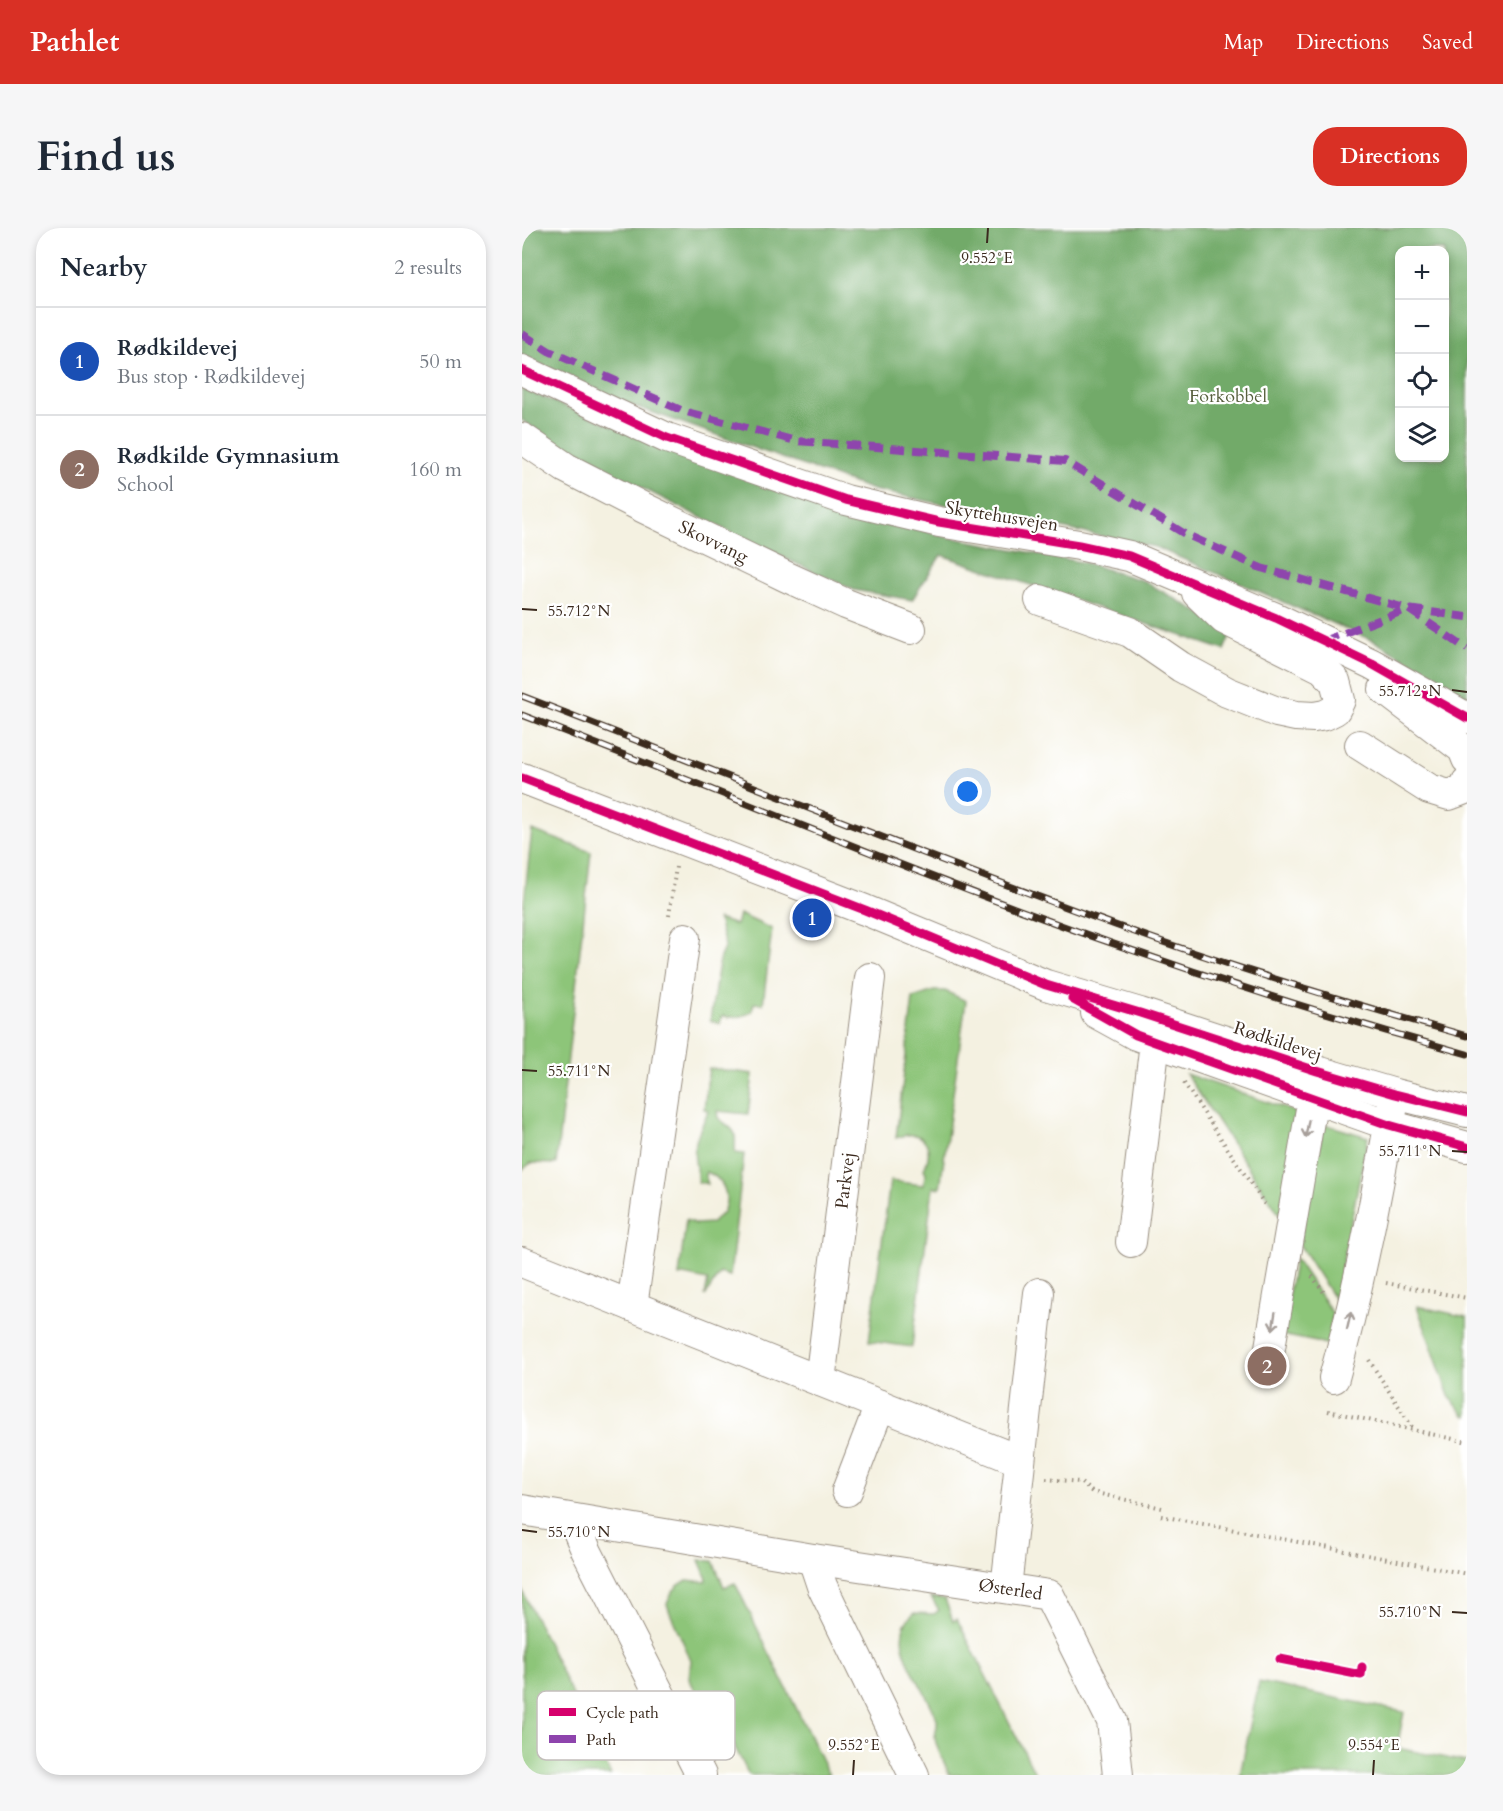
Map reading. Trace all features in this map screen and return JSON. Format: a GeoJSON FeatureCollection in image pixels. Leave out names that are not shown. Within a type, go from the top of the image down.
{"type":"FeatureCollection","features":[{"type":"Feature","properties":{"kind":"street","name":"Skyttehusvejen"},"geometry":{"type":"LineString","coordinates":[[522,370],[667,438],[846,500],[939,522],[1069,543],[1129,556],[1276,618],[1372,664],[1467,718]]}},
{"type":"Feature","properties":{"kind":"street","name":"Skovvang"},"geometry":{"type":"LineString","coordinates":[[522,438],[566,468],[642,507],[846,604],[911,629]]}},
{"type":"Feature","properties":{"kind":"street","name":"Skyttehusvejen"},"geometry":{"type":"LineString","coordinates":[[1040,600],[1130,632],[1181,667],[1227,692],[1277,712],[1314,717],[1335,710],[1340,700],[1335,681],[1322,668],[1224,619],[1184,580]]}},
{"type":"Feature","properties":{"kind":"street"},"geometry":{"type":"LineString","coordinates":[[1372,664],[1374,680],[1463,749],[1467,759]]}},
{"type":"Feature","properties":{"kind":"street"},"geometry":{"type":"LineString","coordinates":[[1360,745],[1429,789],[1449,795],[1465,789],[1467,782]]}},
{"type":"Feature","properties":{"kind":"street","name":"Rødkildevej"},"geometry":{"type":"LineString","coordinates":[[522,778],[865,910],[1046,985],[1140,1013],[1315,1085],[1389,1125],[1467,1147]]}},
{"type":"Feature","properties":{"kind":"street"},"geometry":{"type":"LineString","coordinates":[[633,1306],[685,938]]}},
{"type":"Feature","properties":{"kind":"street","name":"Parkvej"},"geometry":{"type":"LineString","coordinates":[[820,1381],[870,978]]}},
{"type":"Feature","properties":{"kind":"street","name":"Rødkildevej"},"geometry":{"type":"LineString","coordinates":[[1046,985],[1136,1035],[1155,1042],[1315,1085],[1395,1094],[1467,1112]]}},
{"type":"Feature","properties":{"kind":"street"},"geometry":{"type":"LineString","coordinates":[[1131,1242],[1155,1042]]}},
{"type":"Feature","properties":{"kind":"street"},"geometry":{"type":"LineString","coordinates":[[1267,1365],[1315,1085]]}},
{"type":"Feature","properties":{"kind":"street"},"geometry":{"type":"LineString","coordinates":[[1334,1378],[1359,1278],[1395,1094]]}},
{"type":"Feature","properties":{"kind":"street"},"geometry":{"type":"LineString","coordinates":[[522,1262],[880,1405],[1019,1468]]}},
{"type":"Feature","properties":{"kind":"street"},"geometry":{"type":"LineString","coordinates":[[1006,1588],[1039,1293]]}},
{"type":"Feature","properties":{"kind":"street"},"geometry":{"type":"LineString","coordinates":[[847,1491],[880,1405]]}},
{"type":"Feature","properties":{"kind":"street","name":"Østerled"},"geometry":{"type":"LineString","coordinates":[[522,1510],[813,1559],[1049,1595],[1112,1721],[1118,1775]]}},
{"type":"Feature","properties":{"kind":"street"},"geometry":{"type":"LineString","coordinates":[[573,1520],[658,1691]]}},
{"type":"Feature","properties":{"kind":"street"},"geometry":{"type":"LineString","coordinates":[[813,1559],[822,1586],[914,1775]]}},
{"type":"Feature","properties":{"kind":"street"},"geometry":{"type":"LineString","coordinates":[[693,1760],[701,1775]]}},
{"type":"Feature","properties":{"kind":"path"},"geometry":{"type":"LineString","coordinates":[[685,938],[667,925],[676,866],[686,840]]}},
{"type":"Feature","properties":{"kind":"path"},"geometry":{"type":"LineString","coordinates":[[1359,1278],[1467,1298]]}},
{"type":"Feature","properties":{"kind":"path"},"geometry":{"type":"LineString","coordinates":[[1328,1411],[1467,1442]]}},
{"type":"Feature","properties":{"kind":"path"},"geometry":{"type":"LineString","coordinates":[[1019,1468],[1080,1482],[1092,1492],[1162,1508]]}},
{"type":"Feature","properties":{"kind":"path"},"geometry":{"type":"LineString","coordinates":[[1161,1516],[1467,1574]]}},
{"type":"Feature","properties":{"kind":"green space","name":"Forkobbel"},"geometry":{"type":"Polygon","coordinates":[[[522,228],[1467,228],[1467,698],[1374,641],[1155,547],[873,490],[634,406],[522,356],[522,228]]]}},
{"type":"Feature","properties":{"kind":"green space"},"geometry":{"type":"Polygon","coordinates":[[[522,389],[689,456],[943,536],[1086,563],[1144,581],[1232,631],[1224,650],[941,555],[912,600],[854,590],[756,545],[566,450],[522,420],[522,389]]]}},
{"type":"Feature","properties":{"kind":"green space"},"geometry":{"type":"Polygon","coordinates":[[[532,830],[591,852],[556,1164],[531,1163],[522,1170],[522,920],[532,830]]]}},
{"type":"Feature","properties":{"kind":"green space"},"geometry":{"type":"Polygon","coordinates":[[[739,914],[772,929],[763,1004],[754,1003],[752,1011],[741,1016],[722,1016],[720,1023],[710,1021],[720,957],[725,946],[718,919],[736,925],[739,914]]]}},
{"type":"Feature","properties":{"kind":"green space"},"geometry":{"type":"Polygon","coordinates":[[[934,991],[945,991],[966,1001],[940,1188],[933,1187],[912,1347],[869,1341],[890,1181],[923,1185],[926,1173],[924,1169],[928,1152],[924,1140],[913,1135],[896,1138],[913,998],[934,991]]]}},
{"type":"Feature","properties":{"kind":"green space"},"geometry":{"type":"Polygon","coordinates":[[[709,1068],[753,1074],[748,1114],[717,1111],[718,1118],[734,1131],[735,1153],[744,1154],[730,1276],[720,1273],[705,1296],[708,1280],[679,1276],[686,1220],[696,1224],[712,1223],[723,1212],[726,1200],[724,1188],[712,1174],[706,1172],[708,1184],[698,1182],[695,1162],[694,1152],[697,1138],[708,1110],[704,1109],[709,1068]]]}},
{"type":"Feature","properties":{"kind":"green space"},"geometry":{"type":"Polygon","coordinates":[[[1186,1074],[1296,1112],[1281,1217],[1186,1074]]]}},
{"type":"Feature","properties":{"kind":"green space"},"geometry":{"type":"Polygon","coordinates":[[[1324,1124],[1368,1137],[1335,1300],[1299,1244],[1324,1124]]]}},
{"type":"Feature","properties":{"kind":"green space"},"geometry":{"type":"Polygon","coordinates":[[[1295,1258],[1333,1314],[1327,1344],[1281,1335],[1295,1258]]]}},
{"type":"Feature","properties":{"kind":"green space"},"geometry":{"type":"Polygon","coordinates":[[[1417,1306],[1467,1317],[1467,1416],[1449,1396],[1417,1306]]]}},
{"type":"Feature","properties":{"kind":"green space"},"geometry":{"type":"Polygon","coordinates":[[[699,1560],[713,1561],[724,1587],[735,1583],[829,1775],[749,1775],[735,1748],[735,1691],[695,1691],[689,1678],[691,1660],[667,1604],[672,1592],[687,1580],[706,1582],[707,1579],[699,1560]]]}},
{"type":"Feature","properties":{"kind":"green space"},"geometry":{"type":"Polygon","coordinates":[[[522,1590],[571,1691],[537,1691],[537,1760],[604,1760],[611,1775],[522,1775],[522,1590]]]}},
{"type":"Feature","properties":{"kind":"green space"},"geometry":{"type":"Polygon","coordinates":[[[931,1597],[945,1599],[953,1621],[957,1619],[1036,1775],[949,1774],[936,1742],[937,1720],[904,1651],[902,1637],[905,1624],[914,1613],[934,1614],[939,1610],[931,1597]]]}},
{"type":"Feature","properties":{"kind":"green space"},"geometry":{"type":"Polygon","coordinates":[[[1259,1682],[1404,1712],[1397,1748],[1467,1762],[1467,1775],[1240,1775],[1259,1682]]]}},
{"type":"Feature","properties":{"kind":"railway"},"geometry":{"type":"LineString","coordinates":[[522,696],[892,841],[1115,925],[1290,984],[1467,1036]]}},
{"type":"Feature","properties":{"kind":"railway"},"geometry":{"type":"LineString","coordinates":[[522,715],[889,860],[1111,943],[1288,1002],[1467,1054]]}},
{"type":"Feature","properties":{"kind":"marked path"},"geometry":{"type":"LineString","coordinates":[[522,334],[549,351],[683,411],[796,441],[1065,461],[1185,534],[1261,568],[1408,609],[1467,649]]}},
{"type":"Feature","properties":{"kind":"marked path"},"geometry":{"type":"LineString","coordinates":[[1323,641],[1408,609],[1467,617]]}},
{"type":"Feature","properties":{"kind":"cycle path"},"geometry":{"type":"LineString","coordinates":[[522,370],[667,438],[846,500],[939,522],[1079,545],[1129,556],[1276,618],[1372,664],[1467,718]]}},
{"type":"Feature","properties":{"kind":"cycle path"},"geometry":{"type":"LineString","coordinates":[[522,778],[865,910],[1046,985],[1317,1071],[1467,1112]]}},
{"type":"Feature","properties":{"kind":"cycle path"},"geometry":{"type":"LineString","coordinates":[[1072,999],[1136,1035],[1389,1125],[1467,1147]]}},
{"type":"Feature","properties":{"kind":"cycle path"},"geometry":{"type":"LineString","coordinates":[[1280,1659],[1361,1675],[1362,1667]]}},
{"type":"Feature","properties":{"kind":"place","name":"Rødkildevej"},"geometry":{"type":"Point","coordinates":[812,918]}},
{"type":"Feature","properties":{"kind":"place","name":"Rødkilde Gymnasium"},"geometry":{"type":"Point","coordinates":[1267,1366]}}]}
